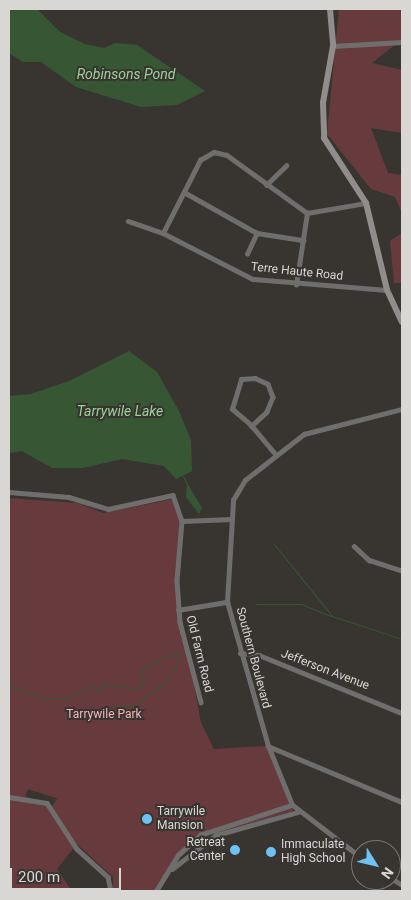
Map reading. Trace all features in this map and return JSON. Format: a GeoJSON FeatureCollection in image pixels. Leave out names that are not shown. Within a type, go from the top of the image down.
{"type":"FeatureCollection","features":[{"type":"Feature","properties":{"kind":"main road"},"geometry":{"type":"LineString","coordinates":[[330,9],[333,46],[323,103],[324,138],[366,202],[387,290],[402,322]]}},
{"type":"Feature","properties":{"kind":"street"},"geometry":{"type":"LineString","coordinates":[[333,46],[402,42]]}},
{"type":"Feature","properties":{"kind":"street"},"geometry":{"type":"LineString","coordinates":[[163,233],[200,160],[214,152],[227,155],[307,213],[366,202]]}},
{"type":"Feature","properties":{"kind":"street"},"geometry":{"type":"LineString","coordinates":[[266,185],[286,166]]}},
{"type":"Feature","properties":{"kind":"street"},"geometry":{"type":"LineString","coordinates":[[184,192],[257,234],[303,240]]}},
{"type":"Feature","properties":{"kind":"street"},"geometry":{"type":"LineString","coordinates":[[296,285],[307,213]]}},
{"type":"Feature","properties":{"kind":"street","name":"Terre Haute Road"},"geometry":{"type":"LineString","coordinates":[[128,221],[163,233],[240,276],[296,285],[387,290]]}},
{"type":"Feature","properties":{"kind":"street"},"geometry":{"type":"LineString","coordinates":[[247,254],[257,234]]}},
{"type":"Feature","properties":{"kind":"street"},"geometry":{"type":"LineString","coordinates":[[252,426],[267,412],[273,397],[268,384],[255,378],[241,379],[232,409],[252,426],[276,455]]}},
{"type":"Feature","properties":{"kind":"street","name":"Southern Boulevard"},"geometry":{"type":"LineString","coordinates":[[351,851],[298,812],[292,805],[268,746],[227,602],[232,519],[240,485],[276,455],[315,430],[402,409]]}},
{"type":"Feature","properties":{"kind":"street"},"geometry":{"type":"LineString","coordinates":[[9,492],[69,497],[108,509],[173,495],[182,521],[232,519]]}},
{"type":"Feature","properties":{"kind":"street","name":"Old Farm Road"},"geometry":{"type":"LineString","coordinates":[[182,521],[178,610],[201,702]]}},
{"type":"Feature","properties":{"kind":"street"},"geometry":{"type":"LineString","coordinates":[[354,546],[368,560],[402,571]]}},
{"type":"Feature","properties":{"kind":"street"},"geometry":{"type":"LineString","coordinates":[[178,610],[227,602]]}},
{"type":"Feature","properties":{"kind":"street","name":"Jefferson Avenue"},"geometry":{"type":"LineString","coordinates":[[240,653],[259,655],[402,713]]}},
{"type":"Feature","properties":{"kind":"street"},"geometry":{"type":"LineString","coordinates":[[268,746],[402,802]]}},
{"type":"Feature","properties":{"kind":"street"},"geometry":{"type":"LineString","coordinates":[[9,796],[47,804],[77,849],[108,877],[111,891]]}},
{"type":"Feature","properties":{"kind":"street"},"geometry":{"type":"LineString","coordinates":[[156,891],[178,855],[200,836],[292,805]]}},
{"type":"Feature","properties":{"kind":"street"},"geometry":{"type":"LineString","coordinates":[[164,876],[216,835],[298,812]]}},
{"type":"Feature","properties":{"kind":"green space"},"geometry":{"type":"Polygon","coordinates":[[[339,9],[402,9],[402,39],[372,63],[402,70],[402,133],[371,128],[388,173],[402,175],[402,213],[395,197],[371,189],[327,134],[339,9]]]}},
{"type":"Feature","properties":{"kind":"green space"},"geometry":{"type":"Polygon","coordinates":[[[402,233],[402,283],[394,283],[390,241],[402,233]]]}},
{"type":"Feature","properties":{"kind":"green space","name":"Tarrywile Park"},"geometry":{"type":"Polygon","coordinates":[[[9,498],[77,503],[103,513],[174,499],[182,523],[177,565],[180,609],[201,723],[214,749],[266,746],[293,811],[204,836],[178,860],[157,891],[113,891],[113,877],[77,844],[57,869],[72,891],[9,891],[9,498]],[[28,789],[25,796],[52,807],[56,798],[28,789]]]}},
{"type":"Feature","properties":{"kind":"water","name":"Robinsons Pond"},"geometry":{"type":"Polygon","coordinates":[[[9,9],[37,9],[60,32],[85,44],[104,48],[115,43],[137,45],[205,91],[177,105],[141,107],[76,87],[41,62],[23,62],[9,53],[9,9]]]}},
{"type":"Feature","properties":{"kind":"water","name":"Tarrywile Lake"},"geometry":{"type":"Polygon","coordinates":[[[129,351],[157,372],[179,411],[191,440],[192,471],[176,479],[164,466],[122,459],[83,468],[52,468],[22,451],[9,453],[9,396],[31,394],[69,381],[129,351]]]}},
{"type":"Feature","properties":{"kind":"water"},"geometry":{"type":"Polygon","coordinates":[[[187,483],[202,508],[199,514],[186,497],[187,483]]]}},
{"type":"Feature","properties":{"kind":"waterway"},"geometry":{"type":"LineString","coordinates":[[183,476],[187,484]]}},
{"type":"Feature","properties":{"kind":"waterway"},"geometry":{"type":"LineString","coordinates":[[274,544],[332,616],[402,639]]}},
{"type":"Feature","properties":{"kind":"waterway"},"geometry":{"type":"LineString","coordinates":[[256,604],[301,604],[331,616]]}},
{"type":"Feature","properties":{"kind":"waterway"},"geometry":{"type":"LineString","coordinates":[[9,686],[46,699],[69,698],[91,686],[99,691],[104,683],[136,689],[144,683],[140,671],[166,656],[181,654],[168,679],[136,705],[106,707]]}},
{"type":"Feature","properties":{"kind":"place","name":"Tarrywile Mansion"},"geometry":{"type":"Point","coordinates":[147,819]}},
{"type":"Feature","properties":{"kind":"place","name":"Retreat Center"},"geometry":{"type":"Point","coordinates":[235,850]}},
{"type":"Feature","properties":{"kind":"place","name":"Immaculate High School"},"geometry":{"type":"Point","coordinates":[271,852]}}]}
